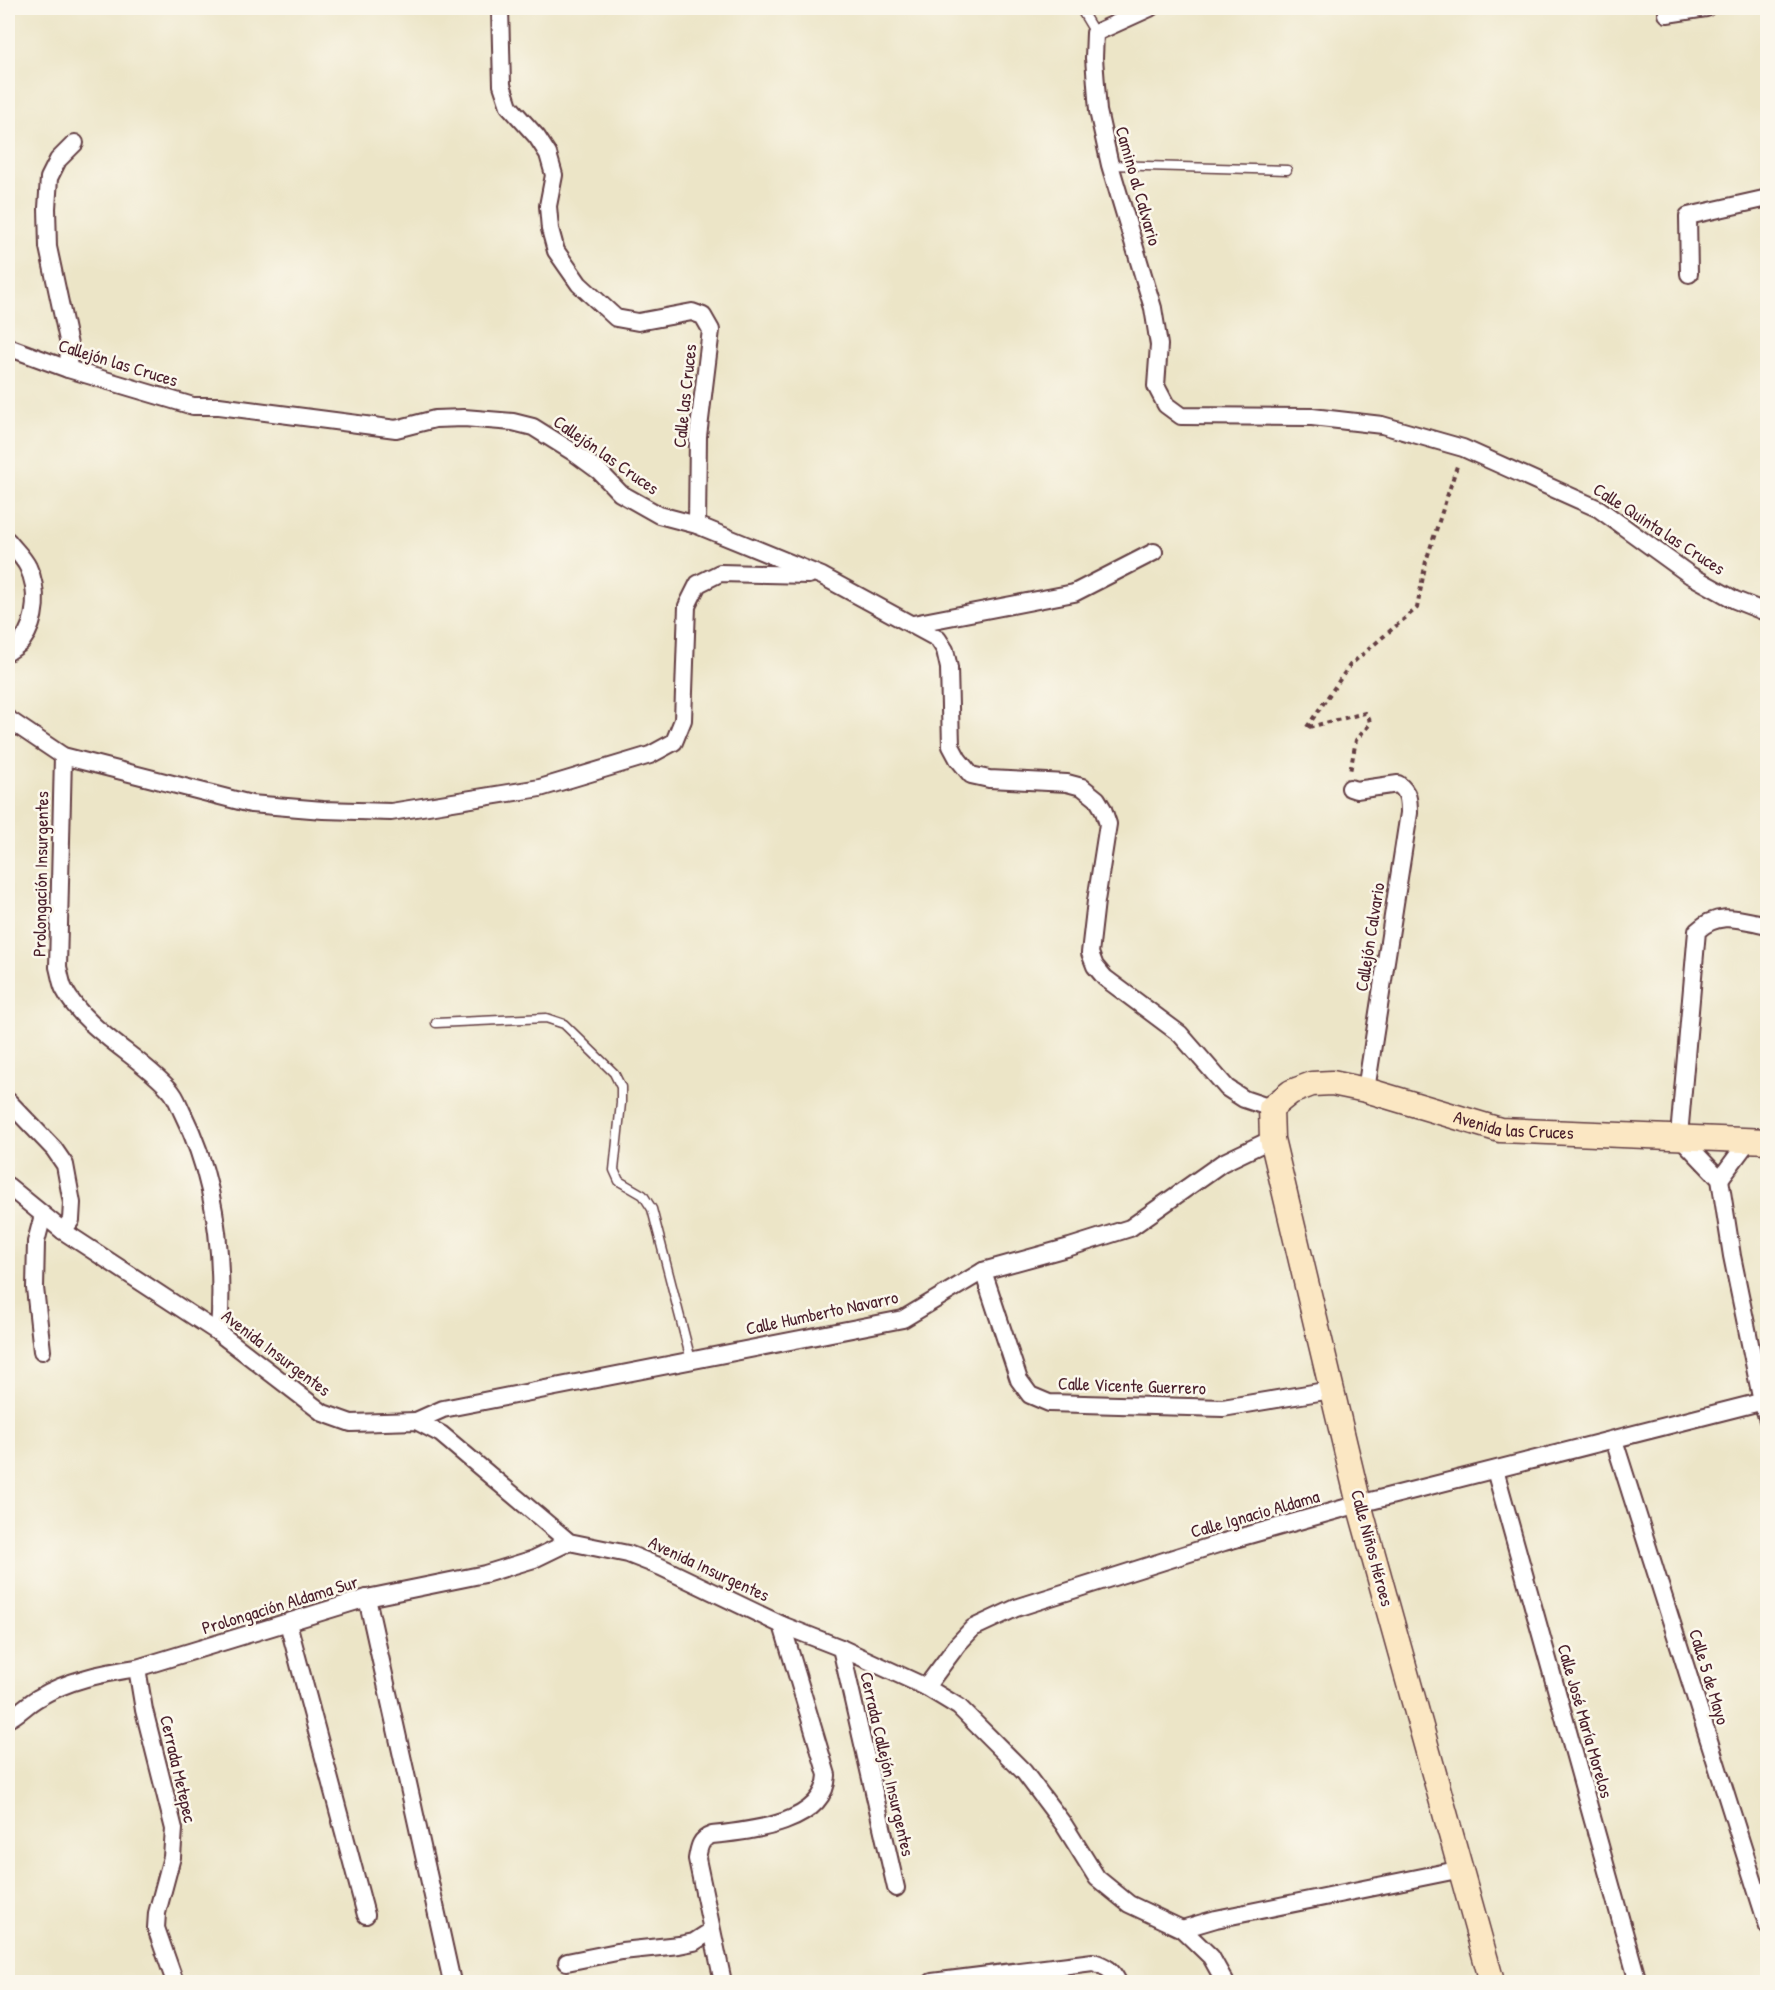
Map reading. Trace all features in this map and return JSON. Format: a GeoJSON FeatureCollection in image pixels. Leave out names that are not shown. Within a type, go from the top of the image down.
{"type":"FeatureCollection","features":[{"type":"Feature","properties":{"kind":"street","name":"Calle las Cruces"},"geometry":{"type":"LineString","coordinates":[[500,8],[502,85],[509,106],[537,137],[548,154],[554,175],[548,206],[549,229],[556,251],[579,284],[616,318],[638,322],[692,312],[703,316],[711,330],[698,436],[697,525]]}},
{"type":"Feature","properties":{"kind":"street"},"geometry":{"type":"LineString","coordinates":[[1095,33],[1150,8]]}},
{"type":"Feature","properties":{"kind":"street"},"geometry":{"type":"LineString","coordinates":[[1667,14],[1706,8]]}},
{"type":"Feature","properties":{"kind":"street","name":"Camino al Calvario"},"geometry":{"type":"LineString","coordinates":[[1095,33],[1094,58],[1098,111],[1110,165],[1153,308],[1159,345],[1156,386],[1166,405]]}},
{"type":"Feature","properties":{"kind":"street"},"geometry":{"type":"LineString","coordinates":[[68,369],[69,345],[48,247],[47,208],[49,178],[58,160],[75,143]]}},
{"type":"Feature","properties":{"kind":"street"},"geometry":{"type":"LineString","coordinates":[[1689,274],[1688,216],[1767,198]]}},
{"type":"Feature","properties":{"kind":"street","name":"Callejón las Cruces"},"geometry":{"type":"LineString","coordinates":[[8,348],[68,369],[194,406],[219,406],[396,429],[445,419],[464,418],[513,422],[533,427],[599,471],[621,493],[658,515],[697,525],[822,576],[938,639],[945,650],[949,668],[951,746],[971,775],[989,779],[1075,785],[1082,787],[1097,799],[1103,809],[1108,824],[1090,953],[1095,966],[1105,978],[1180,1034],[1227,1088],[1244,1099],[1271,1108]]}},
{"type":"Feature","properties":{"kind":"street","name":"Calle Quinta las Cruces"},"geometry":{"type":"LineString","coordinates":[[1166,405],[1181,416],[1312,417],[1382,425],[1463,448],[1599,509],[1690,575],[1735,600],[1767,613]]}},
{"type":"Feature","properties":{"kind":"street"},"geometry":{"type":"LineString","coordinates":[[8,541],[28,567],[34,591],[32,620],[22,642],[8,652]]}},
{"type":"Feature","properties":{"kind":"street"},"geometry":{"type":"LineString","coordinates":[[913,624],[1074,593],[1154,552]]}},
{"type":"Feature","properties":{"kind":"street"},"geometry":{"type":"LineString","coordinates":[[8,718],[63,756],[251,804],[323,810],[391,812],[540,788],[650,755],[674,742],[683,720],[687,606],[698,584],[720,573],[822,576]]}},
{"type":"Feature","properties":{"kind":"street","name":"Prolongación Insurgentes"},"geometry":{"type":"LineString","coordinates":[[63,756],[58,967],[63,988],[82,1013],[171,1091],[188,1123],[201,1156],[218,1241],[222,1279],[219,1333]]}},
{"type":"Feature","properties":{"kind":"street","name":"Callejón Calvario"},"geometry":{"type":"LineString","coordinates":[[1350,788],[1356,790],[1398,784],[1405,790],[1409,799],[1366,1090]]}},
{"type":"Feature","properties":{"kind":"street"},"geometry":{"type":"LineString","coordinates":[[1767,925],[1724,917],[1707,922],[1697,931],[1679,1136],[1720,1179],[1732,1256],[1765,1401],[1767,1420]]}},
{"type":"Feature","properties":{"kind":"street","name":"Avenida las Cruces"},"geometry":{"type":"LineString","coordinates":[[1271,1108],[1291,1092],[1312,1083],[1332,1083],[1366,1090],[1500,1130],[1758,1141]]}},
{"type":"Feature","properties":{"kind":"street"},"geometry":{"type":"LineString","coordinates":[[8,1101],[54,1149],[65,1165],[72,1203],[70,1220],[63,1231]]}},
{"type":"Feature","properties":{"kind":"street","name":"Calle Niños Héroes"},"geometry":{"type":"LineString","coordinates":[[1271,1108],[1272,1139],[1359,1504],[1492,1983]]}},
{"type":"Feature","properties":{"kind":"street","name":"Calle Humberto Navarro"},"geometry":{"type":"LineString","coordinates":[[416,1421],[443,1409],[903,1319],[983,1271],[1130,1228],[1222,1163],[1272,1139]]}},
{"type":"Feature","properties":{"kind":"street"},"geometry":{"type":"LineString","coordinates":[[1720,1179],[1758,1141]]}},
{"type":"Feature","properties":{"kind":"street","name":"Avenida Insurgentes"},"geometry":{"type":"LineString","coordinates":[[8,1186],[63,1231],[219,1333],[323,1413],[351,1423],[416,1421],[441,1434],[570,1542],[628,1554],[662,1567],[782,1625],[841,1648],[926,1687],[960,1707],[1024,1772],[1064,1825],[1097,1878],[1129,1904],[1182,1929],[1211,1957],[1226,1983]]}},
{"type":"Feature","properties":{"kind":"street"},"geometry":{"type":"LineString","coordinates":[[42,1351],[35,1288],[36,1242],[43,1215]]}},
{"type":"Feature","properties":{"kind":"street","name":"Calle Vicente Guerrero"},"geometry":{"type":"LineString","coordinates":[[983,1271],[1019,1380],[1030,1395],[1049,1403],[1223,1408],[1331,1390]]}},
{"type":"Feature","properties":{"kind":"street","name":"Calle Ignacio Aldama"},"geometry":{"type":"LineString","coordinates":[[926,1687],[973,1628],[1016,1608],[1224,1542],[1359,1504],[1765,1401]]}},
{"type":"Feature","properties":{"kind":"street","name":"Calle 5 de Mayo"},"geometry":{"type":"LineString","coordinates":[[1614,1440],[1767,1927]]}},
{"type":"Feature","properties":{"kind":"street","name":"Calle José María Morelos"},"geometry":{"type":"LineString","coordinates":[[1495,1470],[1638,1983]]}},
{"type":"Feature","properties":{"kind":"street","name":"Prolongación Aldama Sur"},"geometry":{"type":"LineString","coordinates":[[8,1719],[37,1698],[69,1683],[110,1672],[137,1668],[367,1598],[485,1574],[534,1559],[570,1542]]}},
{"type":"Feature","properties":{"kind":"street"},"geometry":{"type":"LineString","coordinates":[[367,1598],[452,1983]]}},
{"type":"Feature","properties":{"kind":"street"},"geometry":{"type":"LineString","coordinates":[[288,1623],[366,1916]]}},
{"type":"Feature","properties":{"kind":"street"},"geometry":{"type":"LineString","coordinates":[[723,1983],[697,1859],[700,1844],[705,1837],[779,1824],[800,1814],[819,1800],[826,1787],[826,1775],[782,1625]]}},
{"type":"Feature","properties":{"kind":"street","name":"Cerrada Callejón Insurgentes"},"geometry":{"type":"LineString","coordinates":[[841,1648],[896,1888]]}},
{"type":"Feature","properties":{"kind":"street","name":"Cerrada Metepec"},"geometry":{"type":"LineString","coordinates":[[137,1668],[144,1710],[174,1829],[172,1857],[157,1913],[156,1928],[175,1983]]}},
{"type":"Feature","properties":{"kind":"street"},"geometry":{"type":"LineString","coordinates":[[1182,1929],[1216,1919],[1462,1869]]}},
{"type":"Feature","properties":{"kind":"street"},"geometry":{"type":"LineString","coordinates":[[567,1962],[622,1951],[694,1942],[711,1931]]}},
{"type":"Feature","properties":{"kind":"street"},"geometry":{"type":"LineString","coordinates":[[932,1983],[1093,1962],[1105,1966],[1114,1974],[1118,1983]]}},
{"type":"Feature","properties":{"kind":"lane"},"geometry":{"type":"LineString","coordinates":[[1080,8],[1095,33]]}},
{"type":"Feature","properties":{"kind":"lane"},"geometry":{"type":"LineString","coordinates":[[1110,165],[1287,170]]}},
{"type":"Feature","properties":{"kind":"lane"},"geometry":{"type":"LineString","coordinates":[[436,1023],[546,1018],[564,1024],[614,1073],[621,1087],[614,1170],[619,1181],[643,1195],[652,1209],[691,1360]]}},
{"type":"Feature","properties":{"kind":"path"},"geometry":{"type":"LineString","coordinates":[[1350,788],[1348,782],[1356,740],[1370,724],[1369,717],[1365,713],[1308,727],[1350,665],[1417,608],[1426,561],[1463,448]]}}]}
